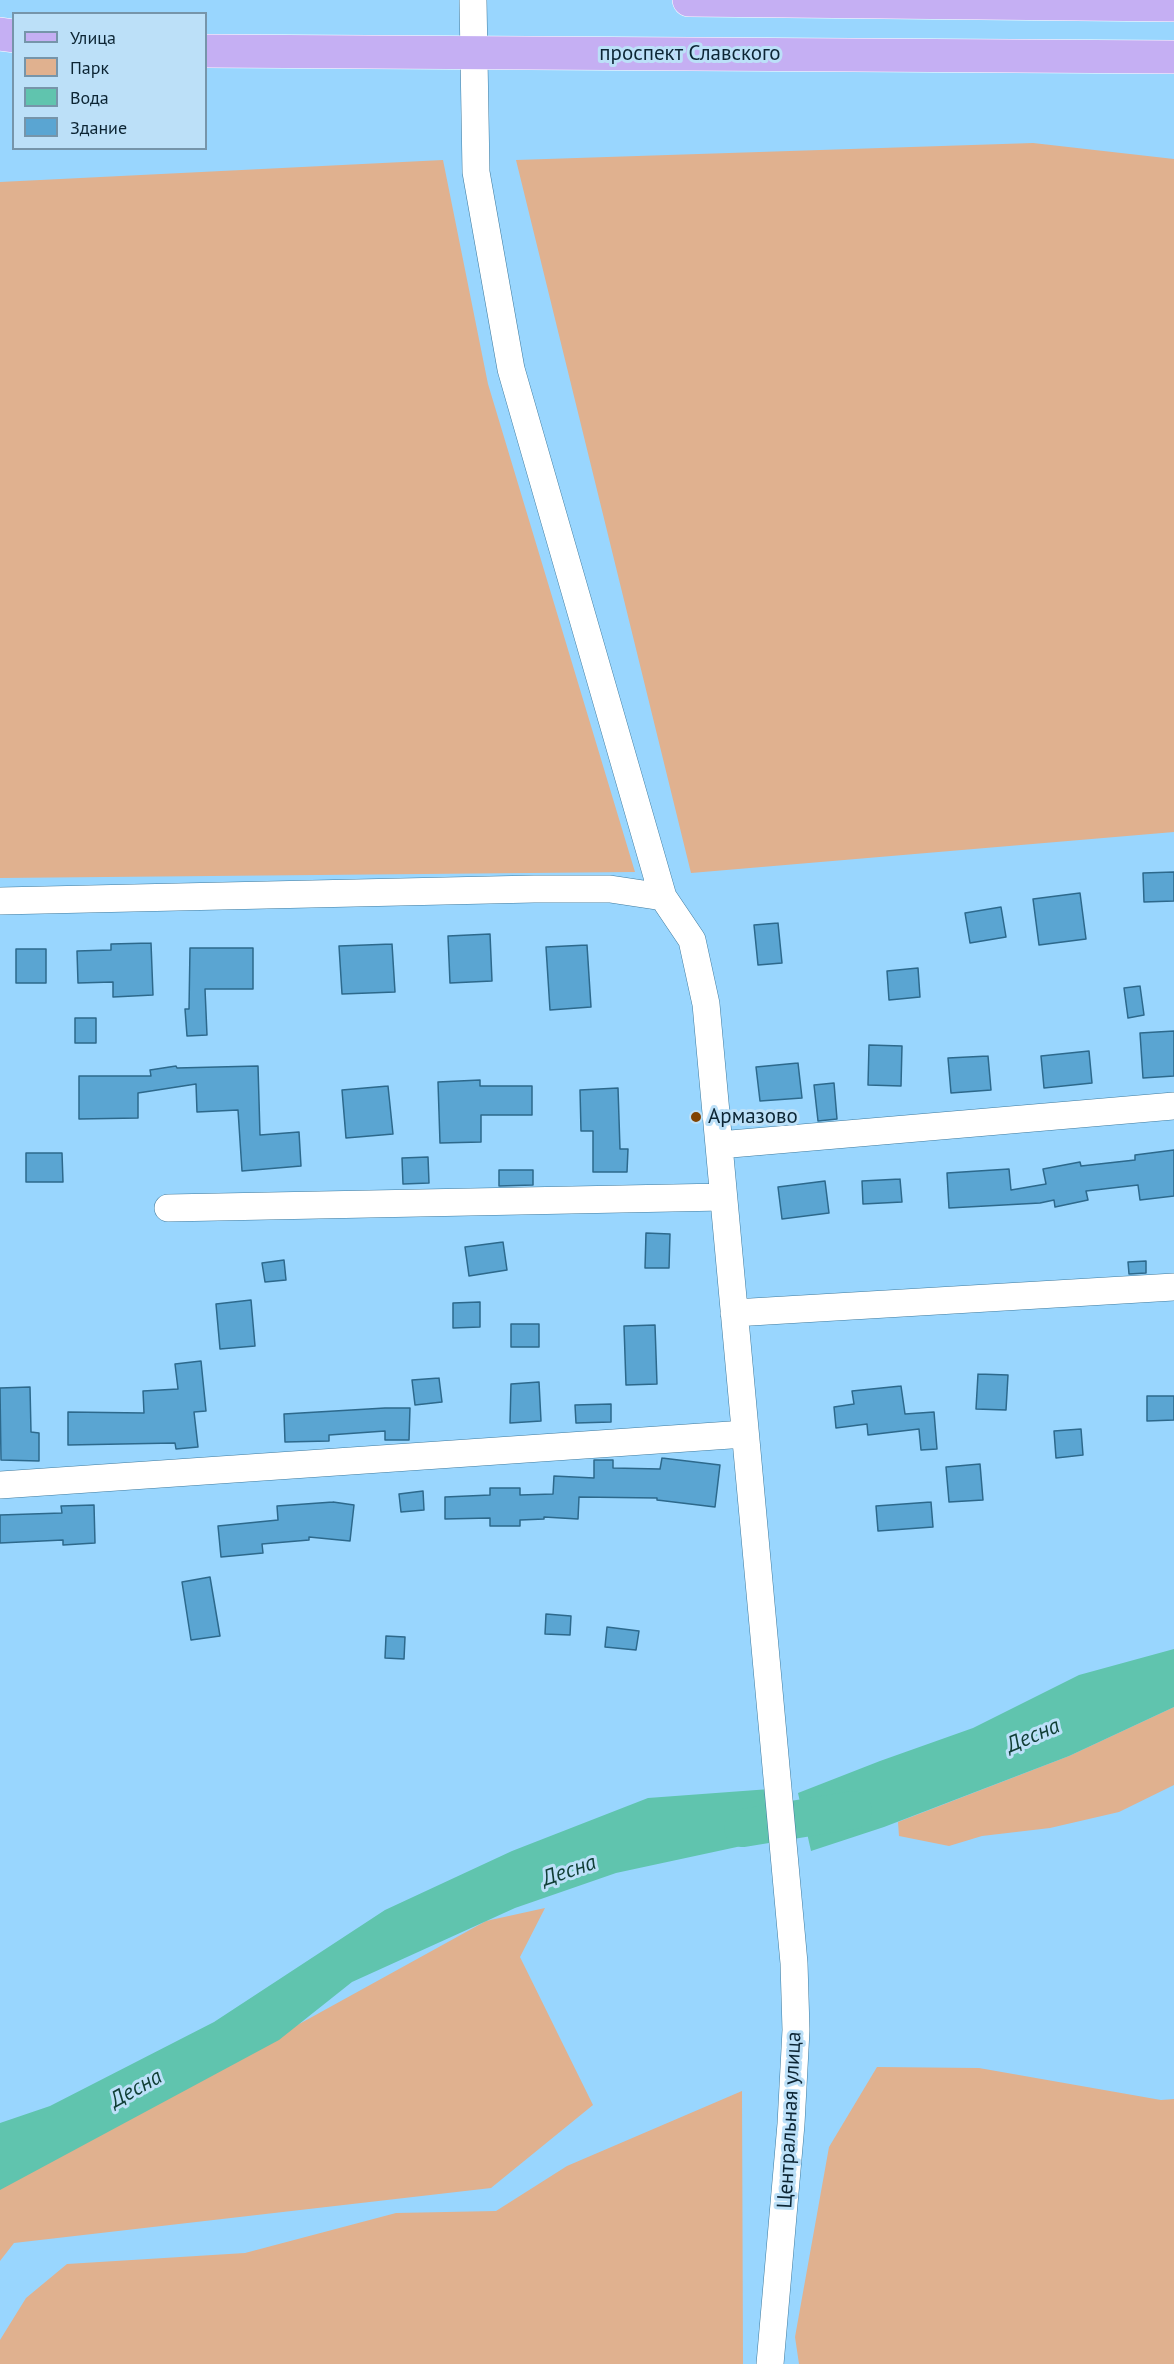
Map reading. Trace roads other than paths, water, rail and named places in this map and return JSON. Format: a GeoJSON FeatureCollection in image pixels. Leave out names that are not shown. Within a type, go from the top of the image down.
{"type":"FeatureCollection","features":[{"type":"Feature","properties":{"kind":"main road"},"geometry":{"type":"LineString","coordinates":[[689,0],[1174,5]]}},
{"type":"Feature","properties":{"kind":"main road","name":"проспект Славского"},"geometry":{"type":"LineString","coordinates":[[207,51],[1174,57]]}},
{"type":"Feature","properties":{"kind":"street","name":"Центральная улица"},"geometry":{"type":"LineString","coordinates":[[473,0],[476,172],[511,369],[663,897],[692,940],[706,1004],[794,1963],[796,2030],[788,2172],[770,2364]]}},
{"type":"Feature","properties":{"kind":"street"},"geometry":{"type":"LineString","coordinates":[[0,902],[534,889],[610,889],[663,897]]}},
{"type":"Feature","properties":{"kind":"street"},"geometry":{"type":"LineString","coordinates":[[719,1144],[1174,1106]]}},
{"type":"Feature","properties":{"kind":"street"},"geometry":{"type":"LineString","coordinates":[[168,1208],[723,1197]]}},
{"type":"Feature","properties":{"kind":"street"},"geometry":{"type":"LineString","coordinates":[[734,1313],[1174,1287]]}},
{"type":"Feature","properties":{"kind":"street"},"geometry":{"type":"LineString","coordinates":[[0,1485],[745,1434]]}},
{"type":"Feature","properties":{"kind":"water"},"geometry":{"type":"Polygon","coordinates":[[[1174,1649],[1174,1707],[1069,1756],[884,1827],[811,1851],[798,1793],[973,1728],[1079,1675],[1174,1649]]]}},
{"type":"Feature","properties":{"kind":"water"},"geometry":{"type":"Polygon","coordinates":[[[770,1789],[774,1839],[616,1873],[515,1908],[352,1982],[279,2040],[0,2190],[0,2123],[50,2106],[214,2022],[385,1910],[512,1851],[648,1798],[770,1789]]]}},
{"type":"Feature","properties":{"kind":"waterway","name":"Десна"},"geometry":{"type":"LineString","coordinates":[[743,1828],[853,1810]]}},
{"type":"Feature","properties":{"kind":"place","name":"Армазово"},"geometry":{"type":"Point","coordinates":[696,1117]}}]}
